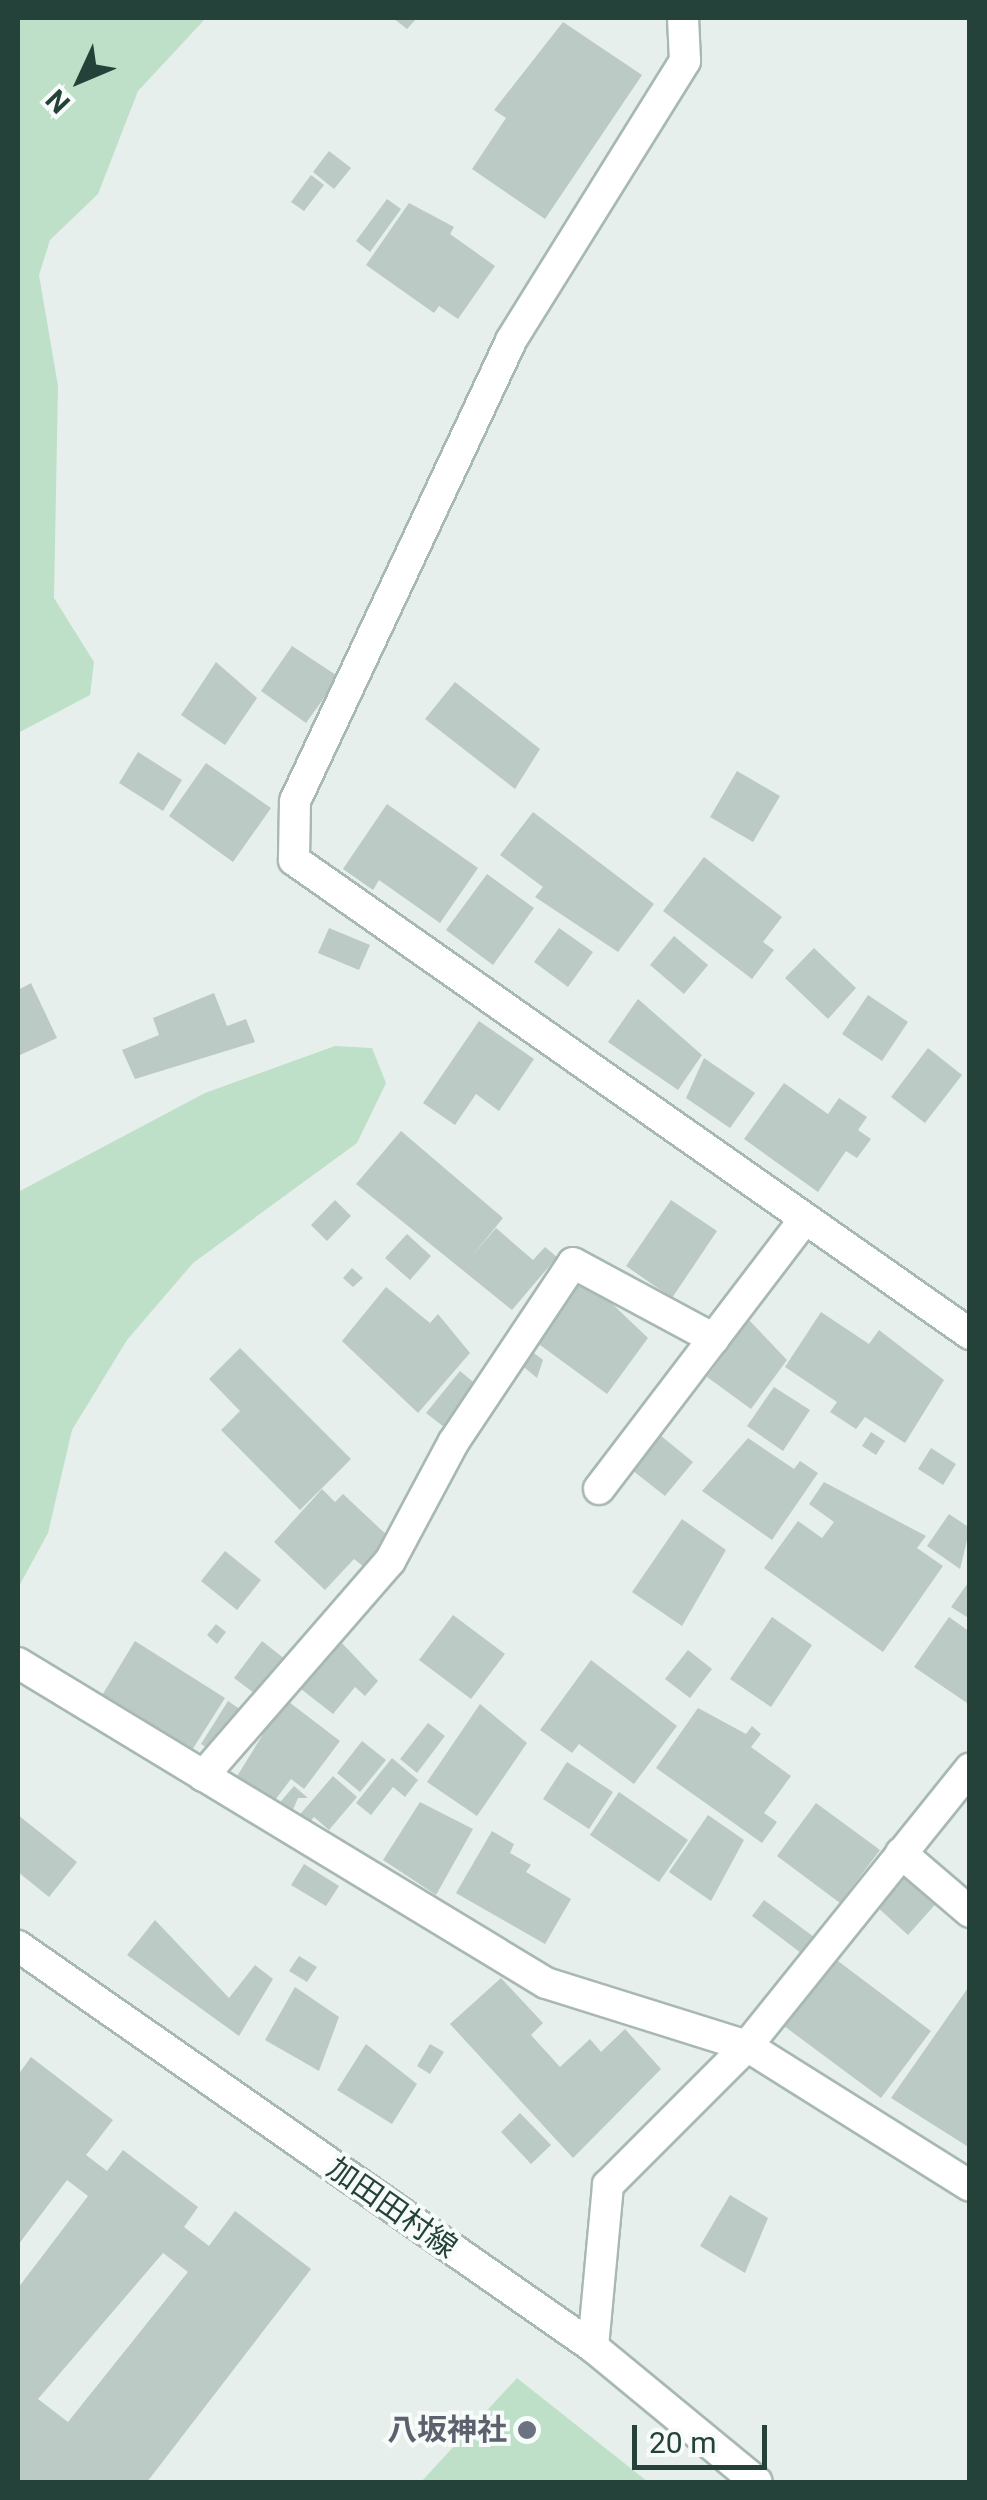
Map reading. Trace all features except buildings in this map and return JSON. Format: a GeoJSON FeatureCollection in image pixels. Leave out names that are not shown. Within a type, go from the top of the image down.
{"type":"FeatureCollection","features":[{"type":"Feature","properties":{"kind":"street"},"geometry":{"type":"LineString","coordinates":[[684,18],[685,61],[512,340],[295,801],[294,860],[802,1223],[970,1334]]}},
{"type":"Feature","properties":{"kind":"street"},"geometry":{"type":"LineString","coordinates":[[600,1490],[802,1223]]}},
{"type":"Feature","properties":{"kind":"street"},"geometry":{"type":"LineString","coordinates":[[203,1776],[390,1562],[453,1443],[573,1263],[714,1339]]}},
{"type":"Feature","properties":{"kind":"street"},"geometry":{"type":"LineString","coordinates":[[18,1664],[546,1983],[747,2046],[970,2186]]}},
{"type":"Feature","properties":{"kind":"street"},"geometry":{"type":"LineString","coordinates":[[593,2347],[608,2185],[747,2046],[970,1769]]}},
{"type":"Feature","properties":{"kind":"street"},"geometry":{"type":"LineString","coordinates":[[901,1853],[970,1912]]}},
{"type":"Feature","properties":{"kind":"street","name":"加田田村線"},"geometry":{"type":"LineString","coordinates":[[18,1946],[593,2347],[757,2482]]}},
{"type":"Feature","properties":{"kind":"green space"},"geometry":{"type":"Polygon","coordinates":[[[18,18],[206,18],[138,91],[98,194],[50,240],[39,275],[58,386],[54,598],[94,662],[90,695],[18,733],[18,18]]]}},
{"type":"Feature","properties":{"kind":"green space"},"geometry":{"type":"Polygon","coordinates":[[[335,1046],[372,1048],[386,1083],[357,1143],[193,1263],[127,1340],[72,1430],[48,1533],[18,1588],[18,1192],[205,1093],[335,1046]]]}},
{"type":"Feature","properties":{"kind":"green space","name":"八坂神社"},"geometry":{"type":"Polygon","coordinates":[[[517,2378],[648,2482],[421,2482],[517,2378]]]}},
{"type":"Feature","properties":{"kind":"place","name":"八坂神社"},"geometry":{"type":"Point","coordinates":[527,2430]}}]}
